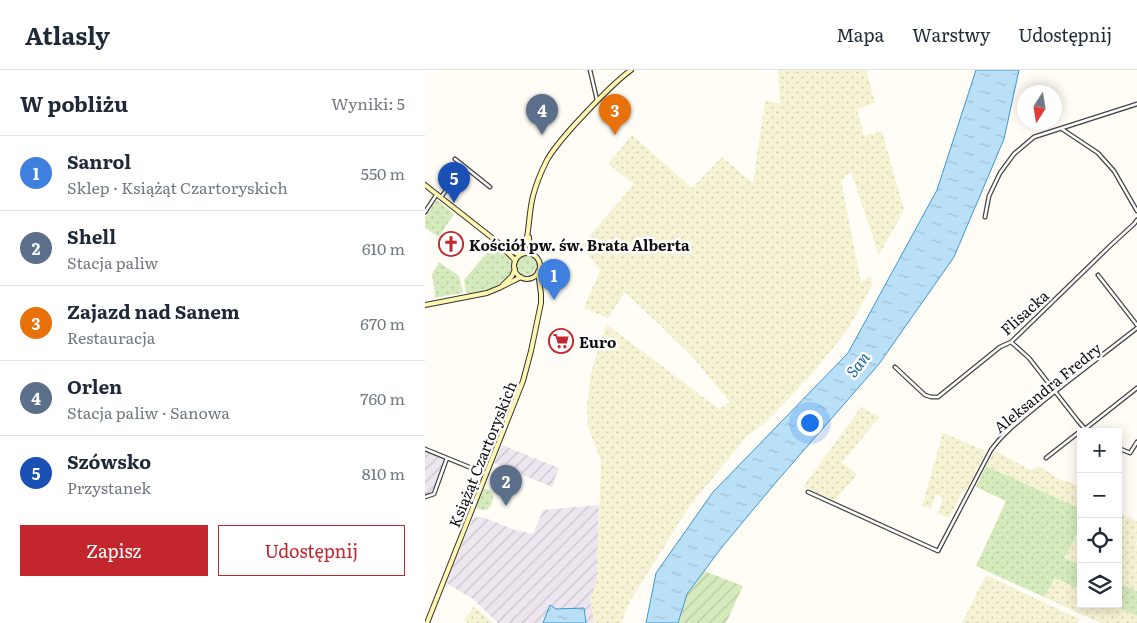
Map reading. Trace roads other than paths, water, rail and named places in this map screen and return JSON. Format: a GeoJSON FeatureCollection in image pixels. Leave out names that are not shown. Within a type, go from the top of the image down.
{"type":"FeatureCollection","features":[{"type":"Feature","properties":{"kind":"main road"},"geometry":{"type":"LineString","coordinates":[[515,262],[522,254],[528,230],[531,203],[537,182],[548,159],[565,135],[597,100],[631,70]]}},
{"type":"Feature","properties":{"kind":"main road"},"geometry":{"type":"LineString","coordinates":[[425,185],[500,244],[513,252],[532,254]]}},
{"type":"Feature","properties":{"kind":"main road"},"geometry":{"type":"LineString","coordinates":[[528,230],[529,247],[539,264],[538,272],[535,276],[529,278]]}},
{"type":"Feature","properties":{"kind":"main road"},"geometry":{"type":"LineString","coordinates":[[499,288],[514,274],[515,269],[514,259],[500,244]]}},
{"type":"Feature","properties":{"kind":"main road"},"geometry":{"type":"LineString","coordinates":[[515,269],[521,277]]}},
{"type":"Feature","properties":{"kind":"main road","name":"Książąt Czartoryskich"},"geometry":{"type":"LineString","coordinates":[[427,623],[523,382],[540,307],[541,297],[538,272]]}},
{"type":"Feature","properties":{"kind":"main road"},"geometry":{"type":"LineString","coordinates":[[425,305],[483,294],[521,277],[535,281],[540,288]]}},
{"type":"Feature","properties":{"kind":"street"},"geometry":{"type":"LineString","coordinates":[[590,70],[597,100]]}},
{"type":"Feature","properties":{"kind":"street"},"geometry":{"type":"LineString","coordinates":[[1062,129],[1137,104]]}},
{"type":"Feature","properties":{"kind":"street"},"geometry":{"type":"LineString","coordinates":[[985,218],[989,196],[1000,173],[1014,154],[1034,138],[1058,130]]}},
{"type":"Feature","properties":{"kind":"street"},"geometry":{"type":"LineString","coordinates":[[1062,130],[1098,153],[1114,171],[1137,211]]}},
{"type":"Feature","properties":{"kind":"street"},"geometry":{"type":"LineString","coordinates":[[455,159],[490,187]]}},
{"type":"Feature","properties":{"kind":"street"},"geometry":{"type":"LineString","coordinates":[[425,212],[464,167]]}},
{"type":"Feature","properties":{"kind":"street","name":"Flisacka"},"geometry":{"type":"LineString","coordinates":[[895,367],[925,395],[938,397],[1000,347],[1011,342],[1137,220]]}},
{"type":"Feature","properties":{"kind":"street"},"geometry":{"type":"LineString","coordinates":[[1098,275],[1137,327]]}},
{"type":"Feature","properties":{"kind":"street","name":"Aleksandra Fredry"},"geometry":{"type":"LineString","coordinates":[[808,492],[938,551],[995,445],[1008,430],[1137,327]]}},
{"type":"Feature","properties":{"kind":"street"},"geometry":{"type":"LineString","coordinates":[[1011,342],[1029,358],[1084,428]]}},
{"type":"Feature","properties":{"kind":"street"},"geometry":{"type":"LineString","coordinates":[[1086,428],[1137,388]]}},
{"type":"Feature","properties":{"kind":"street"},"geometry":{"type":"LineString","coordinates":[[1046,458],[1077,434]]}},
{"type":"Feature","properties":{"kind":"street"},"geometry":{"type":"LineString","coordinates":[[1122,450],[1131,453],[1137,442]]}},
{"type":"Feature","properties":{"kind":"street"},"geometry":{"type":"LineString","coordinates":[[425,450],[487,474]]}},
{"type":"Feature","properties":{"kind":"street"},"geometry":{"type":"LineString","coordinates":[[425,497],[434,494],[447,458]]}},
{"type":"Feature","properties":{"kind":"water","name":"San"},"geometry":{"type":"Polygon","coordinates":[[[976,70],[1019,70],[1004,139],[954,257],[879,364],[722,547],[687,594],[678,623],[646,623],[656,573],[713,492],[848,353],[937,190],[976,70]]]}},
{"type":"Feature","properties":{"kind":"water"},"geometry":{"type":"Polygon","coordinates":[[[550,605],[556,609],[584,608],[586,623],[543,623],[550,605]]]}},
{"type":"Feature","properties":{"kind":"place","name":"Orlen"},"geometry":{"type":"Point","coordinates":[542,135]}},
{"type":"Feature","properties":{"kind":"place","name":"Zajazd nad Sanem"},"geometry":{"type":"Point","coordinates":[615,135]}},
{"type":"Feature","properties":{"kind":"place","name":"Szówsko"},"geometry":{"type":"Point","coordinates":[454,203]}},
{"type":"Feature","properties":{"kind":"place","name":"Kościół pw. św. Brata Alberta"},"geometry":{"type":"Point","coordinates":[451,244]}},
{"type":"Feature","properties":{"kind":"place","name":"Sanrol"},"geometry":{"type":"Point","coordinates":[554,300]}},
{"type":"Feature","properties":{"kind":"place","name":"Euro"},"geometry":{"type":"Point","coordinates":[561,341]}},
{"type":"Feature","properties":{"kind":"place","name":"Shell"},"geometry":{"type":"Point","coordinates":[506,506]}}]}
